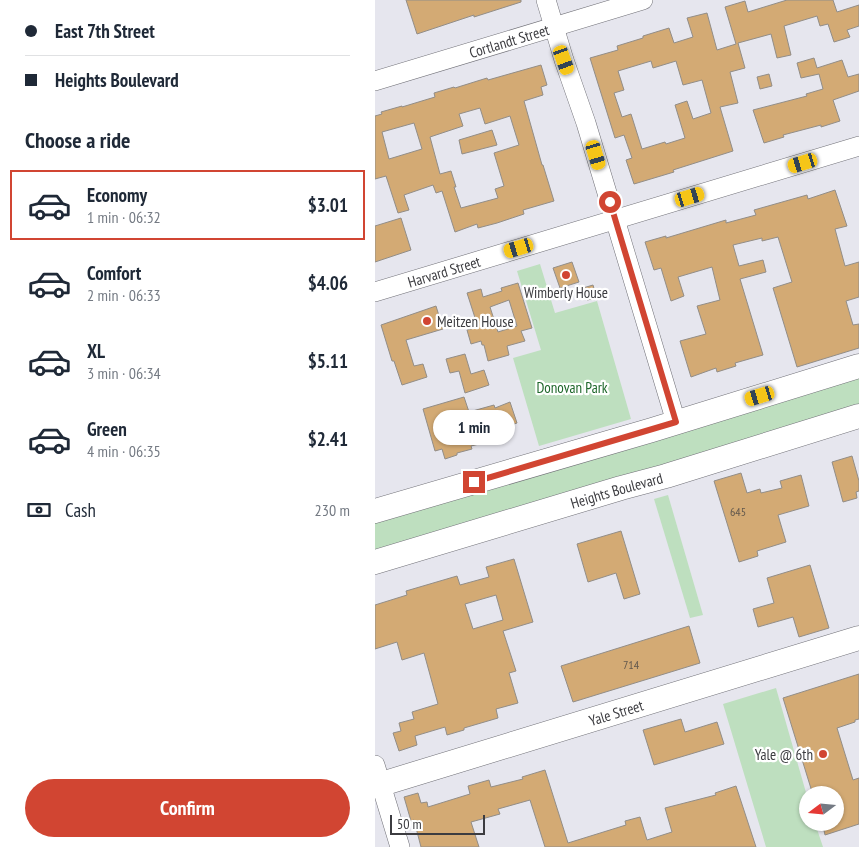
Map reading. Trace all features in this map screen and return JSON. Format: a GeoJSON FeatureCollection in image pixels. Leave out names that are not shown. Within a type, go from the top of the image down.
{"type":"FeatureCollection","features":[{"type":"Feature","properties":{"kind":"main road"},"geometry":{"type":"LineString","coordinates":[[375,511],[859,366]]}},
{"type":"Feature","properties":{"kind":"main road","name":"Heights Boulevard"},"geometry":{"type":"LineString","coordinates":[[375,562],[666,476],[859,416]]}},
{"type":"Feature","properties":{"kind":"main road","name":"Yale Street"},"geometry":{"type":"LineString","coordinates":[[377,778],[859,638]]}},
{"type":"Feature","properties":{"kind":"street"},"geometry":{"type":"LineString","coordinates":[[546,0],[564,60],[587,123],[676,422]]}},
{"type":"Feature","properties":{"kind":"street","name":"Cortlandt Street"},"geometry":{"type":"LineString","coordinates":[[375,81],[643,0]]}},
{"type":"Feature","properties":{"kind":"street","name":"Harvard Street"},"geometry":{"type":"LineString","coordinates":[[375,292],[859,146]]}},
{"type":"Feature","properties":{"kind":"street"},"geometry":{"type":"LineString","coordinates":[[377,778],[400,847]]}},
{"type":"Feature","properties":{"kind":"green space","name":"Donovan Park"},"geometry":{"type":"Polygon","coordinates":[[[540,264],[555,313],[597,301],[631,419],[539,446],[513,358],[541,350],[517,271],[540,264]]]}},
{"type":"Feature","properties":{"kind":"green space"},"geometry":{"type":"Polygon","coordinates":[[[859,374],[859,410],[375,555],[375,522],[859,374]]]}},
{"type":"Feature","properties":{"kind":"green space"},"geometry":{"type":"Polygon","coordinates":[[[668,495],[703,615],[690,618],[654,499],[668,495]]]}},
{"type":"Feature","properties":{"kind":"green space"},"geometry":{"type":"Polygon","coordinates":[[[776,688],[804,786],[799,786],[799,831],[818,831],[823,847],[766,847],[723,704],[776,688]]]}},
{"type":"Feature","properties":{"kind":"building"},"geometry":{"type":"Polygon","coordinates":[[[406,0],[521,0],[521,2],[417,34],[406,0]]]}},
{"type":"Feature","properties":{"kind":"building"},"geometry":{"type":"Polygon","coordinates":[[[787,0],[833,0],[837,12],[859,5],[859,26],[847,30],[850,37],[834,42],[828,24],[820,26],[817,16],[784,26],[791,55],[777,58],[771,34],[738,43],[745,68],[730,72],[738,103],[720,107],[733,151],[634,184],[626,160],[632,158],[624,135],[615,138],[590,58],[618,50],[617,46],[669,28],[674,43],[693,37],[687,18],[707,13],[717,50],[736,44],[725,7],[745,1],[748,12],[787,0]],[[651,61],[618,71],[624,90],[614,93],[622,117],[631,114],[642,149],[685,138],[675,105],[687,101],[693,119],[711,113],[702,80],[683,85],[676,61],[653,68],[651,61]]]}},
{"type":"Feature","properties":{"kind":"building"},"geometry":{"type":"Polygon","coordinates":[[[814,58],[817,68],[842,60],[848,77],[859,74],[859,91],[833,100],[840,121],[783,135],[784,137],[764,143],[753,110],[807,96],[806,94],[823,89],[819,74],[801,78],[797,63],[814,58]]]}},
{"type":"Feature","properties":{"kind":"building"},"geometry":{"type":"Polygon","coordinates":[[[541,65],[547,85],[541,87],[543,95],[524,101],[554,201],[523,210],[524,214],[497,223],[478,228],[477,224],[455,232],[442,191],[436,193],[433,185],[404,195],[409,210],[398,213],[386,176],[375,179],[375,116],[382,114],[381,112],[435,97],[434,93],[487,78],[488,80],[541,65]],[[480,108],[459,114],[463,126],[430,137],[440,174],[451,171],[461,208],[498,198],[495,189],[504,186],[494,153],[519,145],[510,116],[485,124],[480,108]],[[414,123],[382,132],[389,159],[422,149],[414,123]]]}},
{"type":"Feature","properties":{"kind":"building"},"geometry":{"type":"Polygon","coordinates":[[[769,74],[772,86],[760,89],[757,77],[769,74]]]}},
{"type":"Feature","properties":{"kind":"building"},"geometry":{"type":"Polygon","coordinates":[[[492,130],[497,145],[462,154],[459,140],[492,130]]]}},
{"type":"Feature","properties":{"kind":"building"},"geometry":{"type":"Polygon","coordinates":[[[835,190],[847,226],[835,229],[845,266],[859,262],[859,297],[846,301],[853,325],[859,324],[859,348],[797,367],[773,288],[792,282],[778,237],[762,241],[762,238],[733,245],[739,266],[763,260],[766,272],[740,279],[763,355],[735,363],[736,366],[717,372],[716,368],[691,377],[680,341],[706,334],[697,306],[720,300],[712,267],[678,277],[684,296],[671,301],[661,268],[654,270],[645,242],[666,236],[666,238],[726,220],[726,223],[756,215],[754,210],[807,195],[808,199],[835,190]]]}},
{"type":"Feature","properties":{"kind":"building"},"geometry":{"type":"Polygon","coordinates":[[[401,218],[411,250],[375,262],[375,226],[401,218]]]}},
{"type":"Feature","properties":{"kind":"building","name":"Wimberly House"},"geometry":{"type":"Polygon","coordinates":[[[572,262],[579,282],[560,288],[553,268],[572,262]]]}},
{"type":"Feature","properties":{"kind":"building"},"geometry":{"type":"Polygon","coordinates":[[[518,283],[532,328],[521,331],[525,341],[507,346],[509,355],[488,361],[484,345],[482,345],[481,341],[471,344],[467,330],[478,327],[467,293],[481,289],[483,297],[502,291],[501,288],[518,283]],[[509,300],[490,307],[498,332],[517,326],[509,300]]]}},
{"type":"Feature","properties":{"kind":"building"},"geometry":{"type":"Polygon","coordinates":[[[593,285],[597,298],[587,300],[583,288],[593,285]]]}},
{"type":"Feature","properties":{"kind":"building"},"geometry":{"type":"Polygon","coordinates":[[[436,306],[443,329],[406,340],[414,366],[423,364],[427,377],[402,385],[394,361],[392,361],[381,325],[436,306]]]}},
{"type":"Feature","properties":{"kind":"building"},"geometry":{"type":"Polygon","coordinates":[[[465,354],[471,374],[484,370],[489,385],[465,393],[459,371],[450,373],[446,359],[465,354]]]}},
{"type":"Feature","properties":{"kind":"building"},"geometry":{"type":"Polygon","coordinates":[[[464,397],[469,412],[494,405],[495,408],[510,402],[517,423],[500,429],[503,438],[471,446],[472,449],[445,459],[442,449],[435,451],[423,409],[464,397]]]}},
{"type":"Feature","properties":{"kind":"building"},"geometry":{"type":"Polygon","coordinates":[[[852,456],[859,481],[859,491],[856,492],[857,498],[843,502],[832,462],[852,456]]]}},
{"type":"Feature","properties":{"kind":"building"},"geometry":{"type":"Polygon","coordinates":[[[741,473],[747,493],[760,489],[761,493],[782,488],[780,481],[801,475],[809,506],[778,515],[786,542],[757,551],[758,556],[739,562],[714,481],[741,473]]]}},
{"type":"Feature","properties":{"kind":"building"},"geometry":{"type":"Polygon","coordinates":[[[621,531],[640,594],[624,599],[616,573],[588,582],[577,544],[621,531]]]}},
{"type":"Feature","properties":{"kind":"building"},"geometry":{"type":"Polygon","coordinates":[[[514,559],[533,622],[503,631],[516,671],[509,673],[518,703],[496,709],[498,718],[464,728],[464,730],[447,735],[445,727],[415,736],[417,745],[399,751],[393,733],[401,731],[399,723],[414,719],[412,712],[438,704],[424,653],[402,660],[397,642],[375,649],[375,605],[407,595],[406,591],[457,576],[460,585],[489,577],[486,567],[514,559]],[[496,595],[465,604],[473,629],[503,620],[496,595]]]}},
{"type":"Feature","properties":{"kind":"building"},"geometry":{"type":"Polygon","coordinates":[[[810,565],[829,628],[799,637],[793,617],[758,627],[753,609],[774,603],[767,578],[810,565]]]}},
{"type":"Feature","properties":{"kind":"building"},"geometry":{"type":"Polygon","coordinates":[[[689,626],[700,663],[573,702],[561,666],[689,626]]]}},
{"type":"Feature","properties":{"kind":"building","name":"Yale @ 6th"},"geometry":{"type":"Polygon","coordinates":[[[859,674],[859,719],[837,728],[853,780],[859,778],[859,824],[844,829],[844,786],[810,786],[783,698],[859,674]]]}},
{"type":"Feature","properties":{"kind":"building"},"geometry":{"type":"Polygon","coordinates":[[[681,719],[685,732],[717,722],[724,744],[654,765],[643,730],[681,719]]]}},
{"type":"Feature","properties":{"kind":"building"},"geometry":{"type":"Polygon","coordinates":[[[545,770],[568,843],[626,825],[625,821],[640,817],[647,840],[672,832],[665,808],[716,795],[715,793],[736,786],[756,847],[545,847],[530,800],[498,809],[500,814],[471,822],[479,847],[421,847],[414,820],[411,821],[404,797],[418,793],[421,803],[427,802],[428,807],[470,794],[468,786],[489,780],[491,787],[523,779],[522,777],[545,770]]]}},
{"type":"Feature","properties":{"kind":"building","name":"Yale @ 6th"},"geometry":{"type":"Polygon","coordinates":[[[824,831],[837,831],[825,835],[824,831]]]}},
{"type":"Feature","properties":{"kind":"place","name":"Wimberly House"},"geometry":{"type":"Point","coordinates":[566,275]}},
{"type":"Feature","properties":{"kind":"place","name":"Meitzen House"},"geometry":{"type":"Point","coordinates":[427,321]}},
{"type":"Feature","properties":{"kind":"place","name":"Yale @ 6th"},"geometry":{"type":"Point","coordinates":[823,754]}},
{"type":"Feature","properties":{"kind":"route"},"geometry":{"type":"LineString","coordinates":[[474,482],[676,422],[610,202]]}}]}
